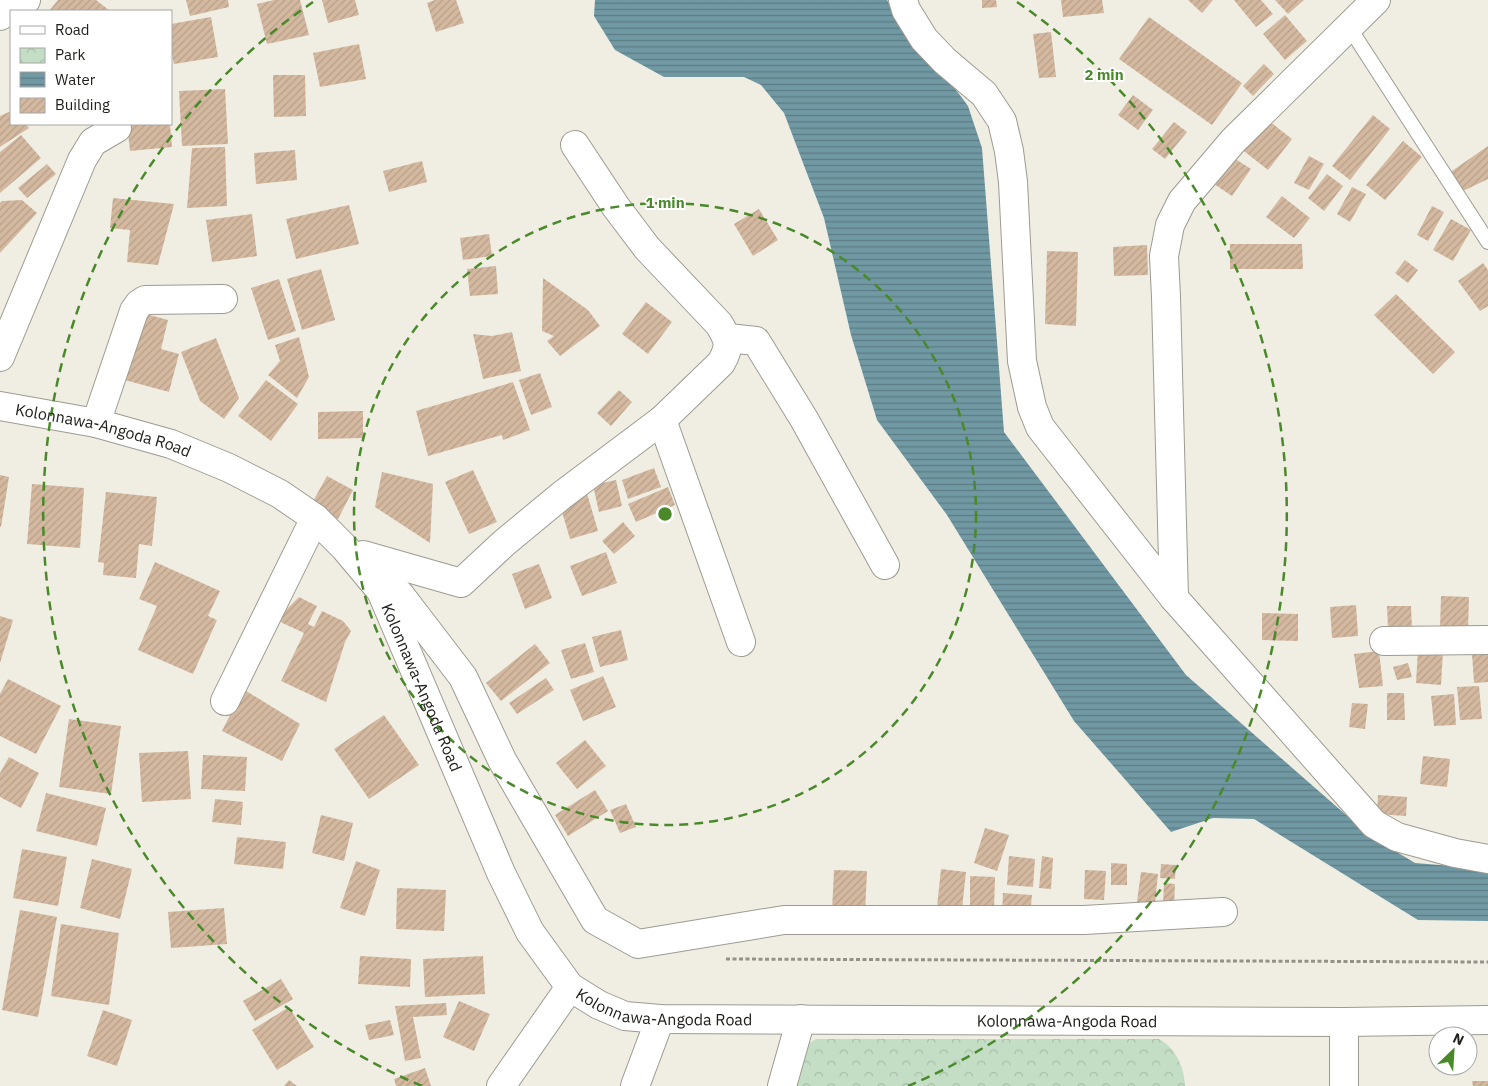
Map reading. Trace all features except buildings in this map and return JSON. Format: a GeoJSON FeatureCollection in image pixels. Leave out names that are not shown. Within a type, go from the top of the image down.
{"type":"FeatureCollection","features":[{"type":"Feature","properties":{"kind":"street"},"geometry":{"type":"LineString","coordinates":[[0,16],[26,0]]}},
{"type":"Feature","properties":{"kind":"street"},"geometry":{"type":"LineString","coordinates":[[903,0],[906,10],[924,39],[945,61],[984,94],[1002,120],[1013,182],[1022,361],[1032,407],[1040,427],[1174,598],[1374,824],[1397,837],[1455,853],[1488,859]]}},
{"type":"Feature","properties":{"kind":"street"},"geometry":{"type":"LineString","coordinates":[[1174,598],[1164,256],[1170,225],[1182,201],[1233,141],[1376,0]]}},
{"type":"Feature","properties":{"kind":"street"},"geometry":{"type":"LineString","coordinates":[[0,357],[82,160],[92,142],[116,128]]}},
{"type":"Feature","properties":{"kind":"street"},"geometry":{"type":"LineString","coordinates":[[355,552],[461,583],[504,543],[562,495],[662,420],[721,363],[727,352],[728,338],[719,324],[647,248],[616,207],[575,145]]}},
{"type":"Feature","properties":{"kind":"street"},"geometry":{"type":"LineString","coordinates":[[96,423],[134,311],[139,304],[145,300],[223,299]]}},
{"type":"Feature","properties":{"kind":"street"},"geometry":{"type":"LineString","coordinates":[[728,338],[756,342],[804,419],[885,565]]}},
{"type":"Feature","properties":{"kind":"street","name":"Kolonnawa-Angoda Road"},"geometry":{"type":"LineString","coordinates":[[0,406],[96,423],[171,444],[229,468],[280,494],[315,518],[355,552],[381,591],[500,873],[530,932],[570,986],[599,1005],[625,1016],[660,1019],[1344,1022],[1488,1020]]}},
{"type":"Feature","properties":{"kind":"street"},"geometry":{"type":"LineString","coordinates":[[662,420],[741,642]]}},
{"type":"Feature","properties":{"kind":"street"},"geometry":{"type":"LineString","coordinates":[[225,701],[315,518]]}},
{"type":"Feature","properties":{"kind":"street"},"geometry":{"type":"LineString","coordinates":[[355,552],[401,596],[463,677],[502,760],[595,920],[638,944],[784,920],[1084,920],[1223,912]]}},
{"type":"Feature","properties":{"kind":"street"},"geometry":{"type":"LineString","coordinates":[[1384,641],[1488,640]]}},
{"type":"Feature","properties":{"kind":"street"},"geometry":{"type":"LineString","coordinates":[[501,1086],[570,986]]}},
{"type":"Feature","properties":{"kind":"street"},"geometry":{"type":"LineString","coordinates":[[635,1086],[660,1019]]}},
{"type":"Feature","properties":{"kind":"street"},"geometry":{"type":"LineString","coordinates":[[782,1086],[801,1019]]}},
{"type":"Feature","properties":{"kind":"street"},"geometry":{"type":"LineString","coordinates":[[1344,1022],[1344,1086]]}},
{"type":"Feature","properties":{"kind":"lane"},"geometry":{"type":"LineString","coordinates":[[1349,27],[1488,242]]}},
{"type":"Feature","properties":{"kind":"path"},"geometry":{"type":"LineString","coordinates":[[722,959],[1488,962]]}},
{"type":"Feature","properties":{"kind":"green space"},"geometry":{"type":"Polygon","coordinates":[[[816,1039],[1159,1039],[1170,1047],[1178,1059],[1183,1072],[1185,1086],[793,1086],[808,1044],[816,1039]]]}},
{"type":"Feature","properties":{"kind":"water"},"geometry":{"type":"Polygon","coordinates":[[[595,0],[887,0],[901,22],[928,52],[968,106],[982,148],[1004,432],[1186,675],[1369,835],[1415,863],[1488,869],[1488,921],[1418,920],[1254,819],[1213,818],[1171,832],[1074,721],[947,515],[877,420],[851,335],[824,218],[784,113],[761,85],[744,77],[664,77],[615,50],[594,16],[595,0]]]}}]}
